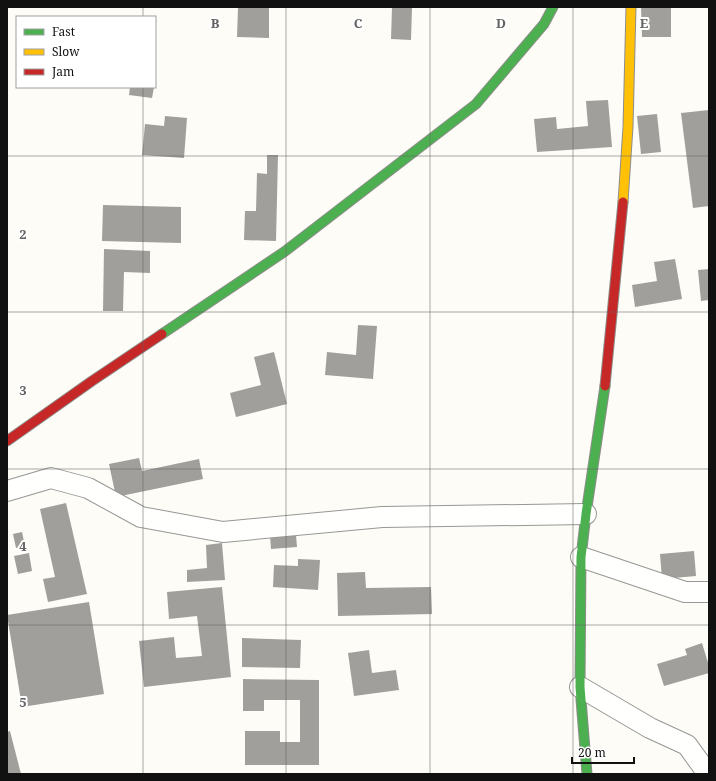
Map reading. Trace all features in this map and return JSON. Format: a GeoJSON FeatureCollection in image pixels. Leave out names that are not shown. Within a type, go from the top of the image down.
{"type":"FeatureCollection","features":[{"type":"Feature","properties":{"kind":"street"},"geometry":{"type":"LineString","coordinates":[[7,441],[92,381],[284,252],[476,104],[544,24],[553,7]]}},
{"type":"Feature","properties":{"kind":"street"},"geometry":{"type":"LineString","coordinates":[[586,774],[580,687],[581,557],[606,382],[621,232],[628,127],[631,7]]}},
{"type":"Feature","properties":{"kind":"street"},"geometry":{"type":"LineString","coordinates":[[7,491],[51,478],[88,488],[141,517],[223,532],[382,517],[586,514]]}},
{"type":"Feature","properties":{"kind":"street"},"geometry":{"type":"LineString","coordinates":[[581,557],[685,592],[709,592]]}},
{"type":"Feature","properties":{"kind":"street"},"geometry":{"type":"LineString","coordinates":[[580,687],[650,728],[687,745],[708,774]]}},
{"type":"Feature","properties":{"kind":"building"},"geometry":{"type":"Polygon","coordinates":[[[238,7],[269,7],[269,38],[237,37],[238,7]]]}},
{"type":"Feature","properties":{"kind":"building"},"geometry":{"type":"Polygon","coordinates":[[[392,7],[412,7],[411,40],[391,39],[392,7]]]}},
{"type":"Feature","properties":{"kind":"building"},"geometry":{"type":"Polygon","coordinates":[[[641,7],[671,7],[671,37],[642,37],[641,7]]]}},
{"type":"Feature","properties":{"kind":"building"},"geometry":{"type":"Polygon","coordinates":[[[130,88],[154,88],[152,98],[129,95],[130,88]]]}},
{"type":"Feature","properties":{"kind":"building"},"geometry":{"type":"Polygon","coordinates":[[[608,100],[612,147],[537,152],[534,119],[556,117],[557,129],[588,126],[586,101],[608,100]]]}},
{"type":"Feature","properties":{"kind":"building"},"geometry":{"type":"Polygon","coordinates":[[[709,110],[709,206],[693,208],[681,113],[709,110]]]}},
{"type":"Feature","properties":{"kind":"building"},"geometry":{"type":"Polygon","coordinates":[[[657,114],[661,152],[641,154],[637,116],[657,114]]]}},
{"type":"Feature","properties":{"kind":"building"},"geometry":{"type":"Polygon","coordinates":[[[165,116],[187,118],[184,158],[142,155],[145,124],[164,126],[165,116]]]}},
{"type":"Feature","properties":{"kind":"building"},"geometry":{"type":"Polygon","coordinates":[[[267,155],[278,155],[276,241],[244,240],[245,211],[256,211],[257,173],[267,174],[267,155]]]}},
{"type":"Feature","properties":{"kind":"building"},"geometry":{"type":"Polygon","coordinates":[[[103,205],[181,207],[181,243],[102,241],[103,205]]]}},
{"type":"Feature","properties":{"kind":"building"},"geometry":{"type":"Polygon","coordinates":[[[104,249],[150,251],[150,273],[124,272],[123,311],[103,311],[104,249]]]}},
{"type":"Feature","properties":{"kind":"building"},"geometry":{"type":"Polygon","coordinates":[[[675,259],[682,299],[635,307],[632,285],[657,281],[654,262],[675,259]]]}},
{"type":"Feature","properties":{"kind":"building"},"geometry":{"type":"Polygon","coordinates":[[[709,269],[709,300],[701,301],[698,270],[709,269]]]}},
{"type":"Feature","properties":{"kind":"building"},"geometry":{"type":"Polygon","coordinates":[[[358,325],[377,326],[373,379],[325,375],[327,352],[356,355],[358,325]]]}},
{"type":"Feature","properties":{"kind":"building"},"geometry":{"type":"Polygon","coordinates":[[[274,352],[287,404],[236,417],[230,393],[261,385],[254,357],[274,352]]]}},
{"type":"Feature","properties":{"kind":"building"},"geometry":{"type":"Polygon","coordinates":[[[139,458],[142,471],[199,459],[203,479],[116,497],[109,464],[139,458]]]}},
{"type":"Feature","properties":{"kind":"building"},"geometry":{"type":"Polygon","coordinates":[[[66,503],[87,594],[48,602],[43,579],[55,577],[40,509],[66,503]]]}},
{"type":"Feature","properties":{"kind":"building"},"geometry":{"type":"Polygon","coordinates":[[[22,532],[25,546],[16,548],[13,534],[22,532]]]}},
{"type":"Feature","properties":{"kind":"building"},"geometry":{"type":"Polygon","coordinates":[[[296,535],[297,547],[271,549],[270,536],[296,535]]]}},
{"type":"Feature","properties":{"kind":"building"},"geometry":{"type":"Polygon","coordinates":[[[222,543],[225,580],[187,582],[187,570],[207,568],[206,545],[222,543]]]}},
{"type":"Feature","properties":{"kind":"building"},"geometry":{"type":"Polygon","coordinates":[[[694,551],[696,576],[662,579],[660,554],[694,551]]]}},
{"type":"Feature","properties":{"kind":"building"},"geometry":{"type":"Polygon","coordinates":[[[29,553],[32,571],[18,574],[14,556],[29,553]]]}},
{"type":"Feature","properties":{"kind":"building"},"geometry":{"type":"Polygon","coordinates":[[[298,559],[320,560],[318,590],[273,587],[274,565],[298,566],[298,559]]]}},
{"type":"Feature","properties":{"kind":"building"},"geometry":{"type":"Polygon","coordinates":[[[365,572],[366,588],[431,587],[432,614],[338,616],[337,573],[365,572]]]}},
{"type":"Feature","properties":{"kind":"building"},"geometry":{"type":"Polygon","coordinates":[[[222,587],[231,677],[144,687],[139,641],[174,637],[176,658],[202,656],[197,616],[169,619],[167,592],[222,587]]]}},
{"type":"Feature","properties":{"kind":"building"},"geometry":{"type":"Polygon","coordinates":[[[89,602],[104,694],[22,707],[7,615],[89,602]]]}},
{"type":"Feature","properties":{"kind":"building"},"geometry":{"type":"Polygon","coordinates":[[[242,638],[301,640],[300,668],[242,667],[242,638]]]}},
{"type":"Feature","properties":{"kind":"building"},"geometry":{"type":"Polygon","coordinates":[[[702,643],[709,666],[709,673],[664,686],[657,664],[687,655],[685,649],[702,643]]]}},
{"type":"Feature","properties":{"kind":"building"},"geometry":{"type":"Polygon","coordinates":[[[369,650],[372,673],[396,670],[399,690],[354,696],[348,653],[369,650]]]}},
{"type":"Feature","properties":{"kind":"building"},"geometry":{"type":"Polygon","coordinates":[[[243,679],[319,680],[319,765],[245,765],[245,731],[280,731],[280,742],[300,742],[300,700],[264,700],[264,711],[243,711],[243,679]]]}},
{"type":"Feature","properties":{"kind":"building"},"geometry":{"type":"Polygon","coordinates":[[[10,731],[21,774],[7,774],[7,732],[10,731]]]}},
{"type":"Feature","properties":{"kind":"traffic: fast"},"geometry":{"type":"LineString","coordinates":[[162,334],[284,252],[476,104],[544,24],[553,7]]}},
{"type":"Feature","properties":{"kind":"traffic: fast"},"geometry":{"type":"LineString","coordinates":[[587,774],[580,687],[581,557],[605,386]]}},
{"type":"Feature","properties":{"kind":"traffic: slow"},"geometry":{"type":"LineString","coordinates":[[623,202],[628,127],[631,7]]}},
{"type":"Feature","properties":{"kind":"traffic: jam"},"geometry":{"type":"LineString","coordinates":[[605,386],[623,202]]}},
{"type":"Feature","properties":{"kind":"traffic: jam"},"geometry":{"type":"LineString","coordinates":[[7,441],[162,334]]}}]}
